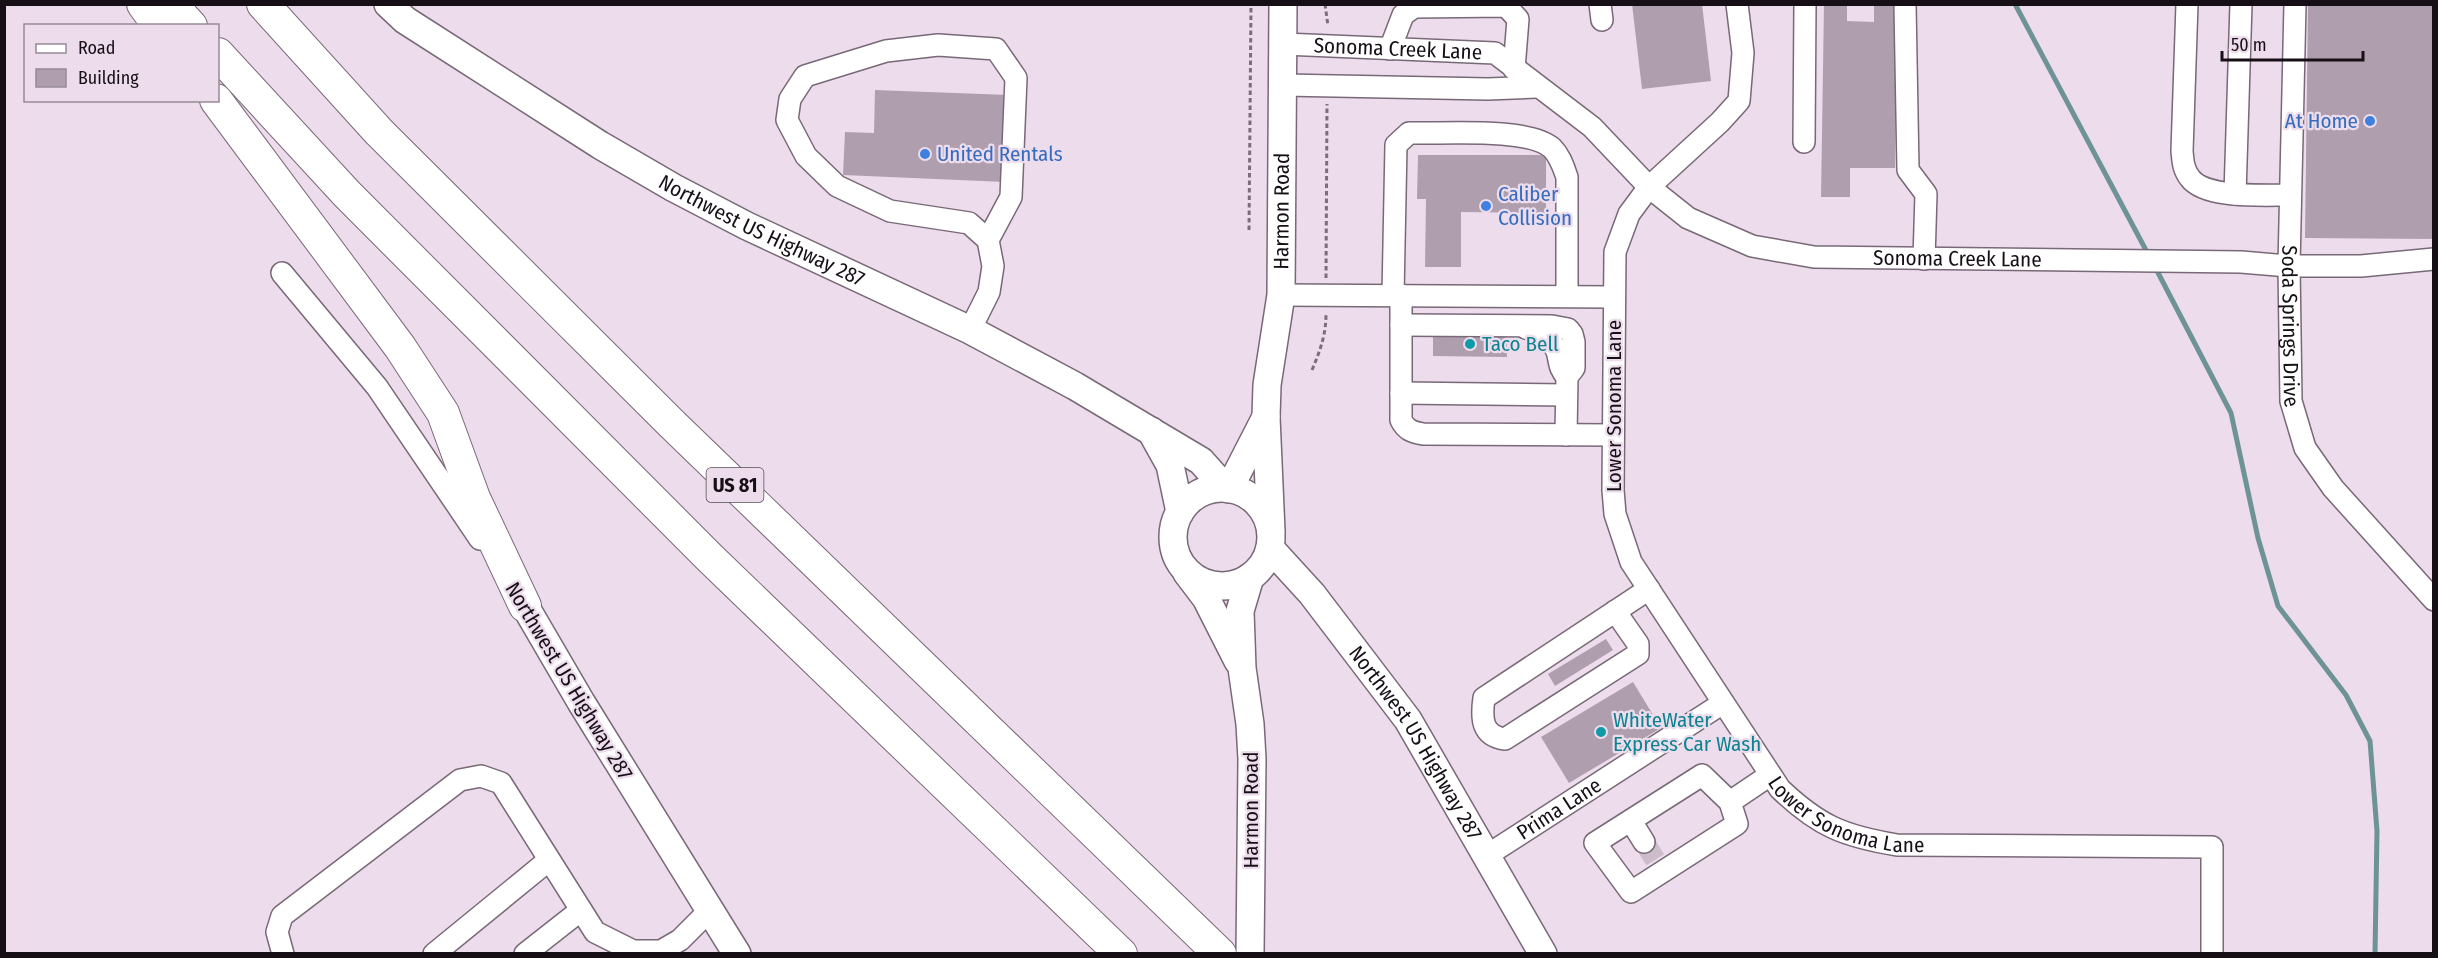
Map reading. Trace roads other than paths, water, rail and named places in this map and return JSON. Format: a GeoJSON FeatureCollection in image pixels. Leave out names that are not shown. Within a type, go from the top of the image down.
{"type":"FeatureCollection","features":[{"type":"Feature","properties":{"kind":"highway"},"geometry":{"type":"LineString","coordinates":[[143,4],[158,24]]}},
{"type":"Feature","properties":{"kind":"highway"},"geometry":{"type":"LineString","coordinates":[[171,4],[188,24]]}},
{"type":"Feature","properties":{"kind":"highway","name":"US 81"},"geometry":{"type":"LineString","coordinates":[[264,4],[379,132],[672,424],[1220,954]]}},
{"type":"Feature","properties":{"kind":"highway"},"geometry":{"type":"LineString","coordinates":[[219,55],[347,194],[710,558],[1121,954]]}},
{"type":"Feature","properties":{"kind":"highway"},"geometry":{"type":"LineString","coordinates":[[217,102],[400,347],[425,385],[442,413],[474,498],[525,606]]}},
{"type":"Feature","properties":{"kind":"main road","name":"Northwest US Highway 287"},"geometry":{"type":"LineString","coordinates":[[388,4],[405,20],[600,145],[674,188],[747,226],[970,330],[1075,386],[1201,461],[1227,488]]}},
{"type":"Feature","properties":{"kind":"main road","name":"Harmon Road"},"geometry":{"type":"LineString","coordinates":[[1270,540],[1266,417],[1267,385],[1281,295],[1283,4]]}},
{"type":"Feature","properties":{"kind":"main road","name":"Harmon Road"},"geometry":{"type":"LineString","coordinates":[[1227,488],[1266,417]]}},
{"type":"Feature","properties":{"kind":"main road"},"geometry":{"type":"LineString","coordinates":[[1151,430],[1170,465],[1180,512]]}},
{"type":"Feature","properties":{"kind":"main road"},"geometry":{"type":"LineString","coordinates":[[1227,488],[1244,493],[1257,503],[1266,516],[1270,540],[1266,559],[1250,578],[1225,586],[1211,585],[1188,572],[1180,562],[1174,546],[1173,529],[1180,512],[1191,499],[1207,490],[1227,488]]}},
{"type":"Feature","properties":{"kind":"main road","name":"Northwest US Highway 287"},"geometry":{"type":"LineString","coordinates":[[1270,540],[1408,720],[1543,954]]}},
{"type":"Feature","properties":{"kind":"main road","name":"Harmon Road"},"geometry":{"type":"LineString","coordinates":[[1180,562],[1206,598],[1242,668]]}},
{"type":"Feature","properties":{"kind":"main road","name":"Harmon Road"},"geometry":{"type":"LineString","coordinates":[[1250,578],[1240,611],[1242,668],[1251,742],[1250,954]]}},
{"type":"Feature","properties":{"kind":"main road","name":"Northwest US Highway 287"},"geometry":{"type":"LineString","coordinates":[[525,606],[581,702],[737,954]]}},
{"type":"Feature","properties":{"kind":"street","name":"Lower Sonoma Lane"},"geometry":{"type":"LineString","coordinates":[[1737,4],[1743,53],[1739,100],[1720,122],[1649,187],[1629,214],[1619,235],[1615,252],[1613,435],[1615,514],[1631,562],[1770,775],[1780,789],[1804,812],[1834,829],[1864,839],[1897,845],[2212,847],[2212,954]]}},
{"type":"Feature","properties":{"kind":"street"},"geometry":{"type":"LineString","coordinates":[[1804,142],[1805,4]]}},
{"type":"Feature","properties":{"kind":"street"},"geometry":{"type":"LineString","coordinates":[[1905,4],[1908,170],[1926,194],[1924,259]]}},
{"type":"Feature","properties":{"kind":"street"},"geometry":{"type":"LineString","coordinates":[[2187,4],[2182,151],[2184,167],[2191,180],[2224,194],[2290,195]]}},
{"type":"Feature","properties":{"kind":"street"},"geometry":{"type":"LineString","coordinates":[[2235,194],[2241,4]]}},
{"type":"Feature","properties":{"kind":"street","name":"Soda Springs Drive"},"geometry":{"type":"LineString","coordinates":[[2295,4],[2289,266],[2291,401],[2305,448],[2333,488],[2433,600]]}},
{"type":"Feature","properties":{"kind":"street"},"geometry":{"type":"LineString","coordinates":[[1390,49],[1407,8],[1452,5],[1506,6],[1518,19],[1514,69]]}},
{"type":"Feature","properties":{"kind":"street","name":"Sonoma Creek Lane"},"geometry":{"type":"LineString","coordinates":[[1284,44],[1495,53],[1592,127],[1649,187],[1688,218],[1752,246],[1814,257],[2241,262],[2289,266],[2361,266],[2433,259]]}},
{"type":"Feature","properties":{"kind":"street"},"geometry":{"type":"LineString","coordinates":[[970,330],[989,292],[993,266],[988,240],[969,223],[890,211],[837,186],[806,156],[787,120],[790,99],[805,76],[886,51],[938,45],[996,49],[1016,78],[1016,90],[1011,197],[988,240]]}},
{"type":"Feature","properties":{"kind":"street","name":"Sonoma Creek Lane"},"geometry":{"type":"LineString","coordinates":[[1284,85],[1488,89],[1537,87]]}},
{"type":"Feature","properties":{"kind":"street"},"geometry":{"type":"LineString","coordinates":[[1567,296],[1567,177],[1561,160],[1551,148],[1537,140],[1517,135],[1409,133],[1396,145],[1397,295],[1401,324],[1401,420],[1404,427],[1411,432],[1423,434],[1613,435]]}},
{"type":"Feature","properties":{"kind":"street","name":"Northwest US Highway 287"},"geometry":{"type":"LineString","coordinates":[[282,273],[376,387],[525,606]]}},
{"type":"Feature","properties":{"kind":"street"},"geometry":{"type":"LineString","coordinates":[[1281,295],[1614,297]]}},
{"type":"Feature","properties":{"kind":"street"},"geometry":{"type":"LineString","coordinates":[[1401,324],[1562,327],[1572,334],[1574,368],[1566,386],[1566,435]]}},
{"type":"Feature","properties":{"kind":"street"},"geometry":{"type":"LineString","coordinates":[[1401,393],[1566,386]]}},
{"type":"Feature","properties":{"kind":"street"},"geometry":{"type":"LineString","coordinates":[[1615,611],[1638,644],[1638,654],[1505,739],[1494,737],[1486,729],[1482,712],[1485,698],[1615,611],[1649,589]]}},
{"type":"Feature","properties":{"kind":"street","name":"Prima Lane"},"geometry":{"type":"LineString","coordinates":[[1486,856],[1723,703]]}},
{"type":"Feature","properties":{"kind":"street"},"geometry":{"type":"LineString","coordinates":[[1702,775],[1730,802],[1737,824],[1659,866],[1631,892],[1595,843],[1702,775]]}},
{"type":"Feature","properties":{"kind":"street"},"geometry":{"type":"LineString","coordinates":[[1730,802],[1770,775]]}},
{"type":"Feature","properties":{"kind":"street"},"geometry":{"type":"LineString","coordinates":[[283,954],[277,932],[282,916],[460,780],[481,776],[501,783],[595,932],[608,947],[633,951],[662,951],[680,940],[710,910]]}},
{"type":"Feature","properties":{"kind":"street"},"geometry":{"type":"LineString","coordinates":[[1631,821],[1644,842]]}},
{"type":"Feature","properties":{"kind":"street"},"geometry":{"type":"LineString","coordinates":[[434,954],[549,860]]}},
{"type":"Feature","properties":{"kind":"street"},"geometry":{"type":"LineString","coordinates":[[525,954],[581,910]]}},
{"type":"Feature","properties":{"kind":"waterway"},"geometry":{"type":"LineString","coordinates":[[2015,4],[2148,254]]}},
{"type":"Feature","properties":{"kind":"waterway"},"geometry":{"type":"LineString","coordinates":[[2154,265],[2231,413],[2258,538],[2278,606],[2346,695],[2370,741],[2377,831],[2375,954]]}},
{"type":"Feature","properties":{"kind":"tunnel"},"geometry":{"type":"LineString","coordinates":[[1644,842],[1656,861]]}},
{"type":"Feature","properties":{"kind":"place","name":"At Home"},"geometry":{"type":"Point","coordinates":[2370,121]}},
{"type":"Feature","properties":{"kind":"place","name":"United Rentals"},"geometry":{"type":"Point","coordinates":[925,154]}},
{"type":"Feature","properties":{"kind":"place","name":"Caliber Collision"},"geometry":{"type":"Point","coordinates":[1486,206]}},
{"type":"Feature","properties":{"kind":"place","name":"Taco Bell"},"geometry":{"type":"Point","coordinates":[1470,344]}},
{"type":"Feature","properties":{"kind":"place","name":"WhiteWater Express Car Wash"},"geometry":{"type":"Point","coordinates":[1601,732]}}]}
